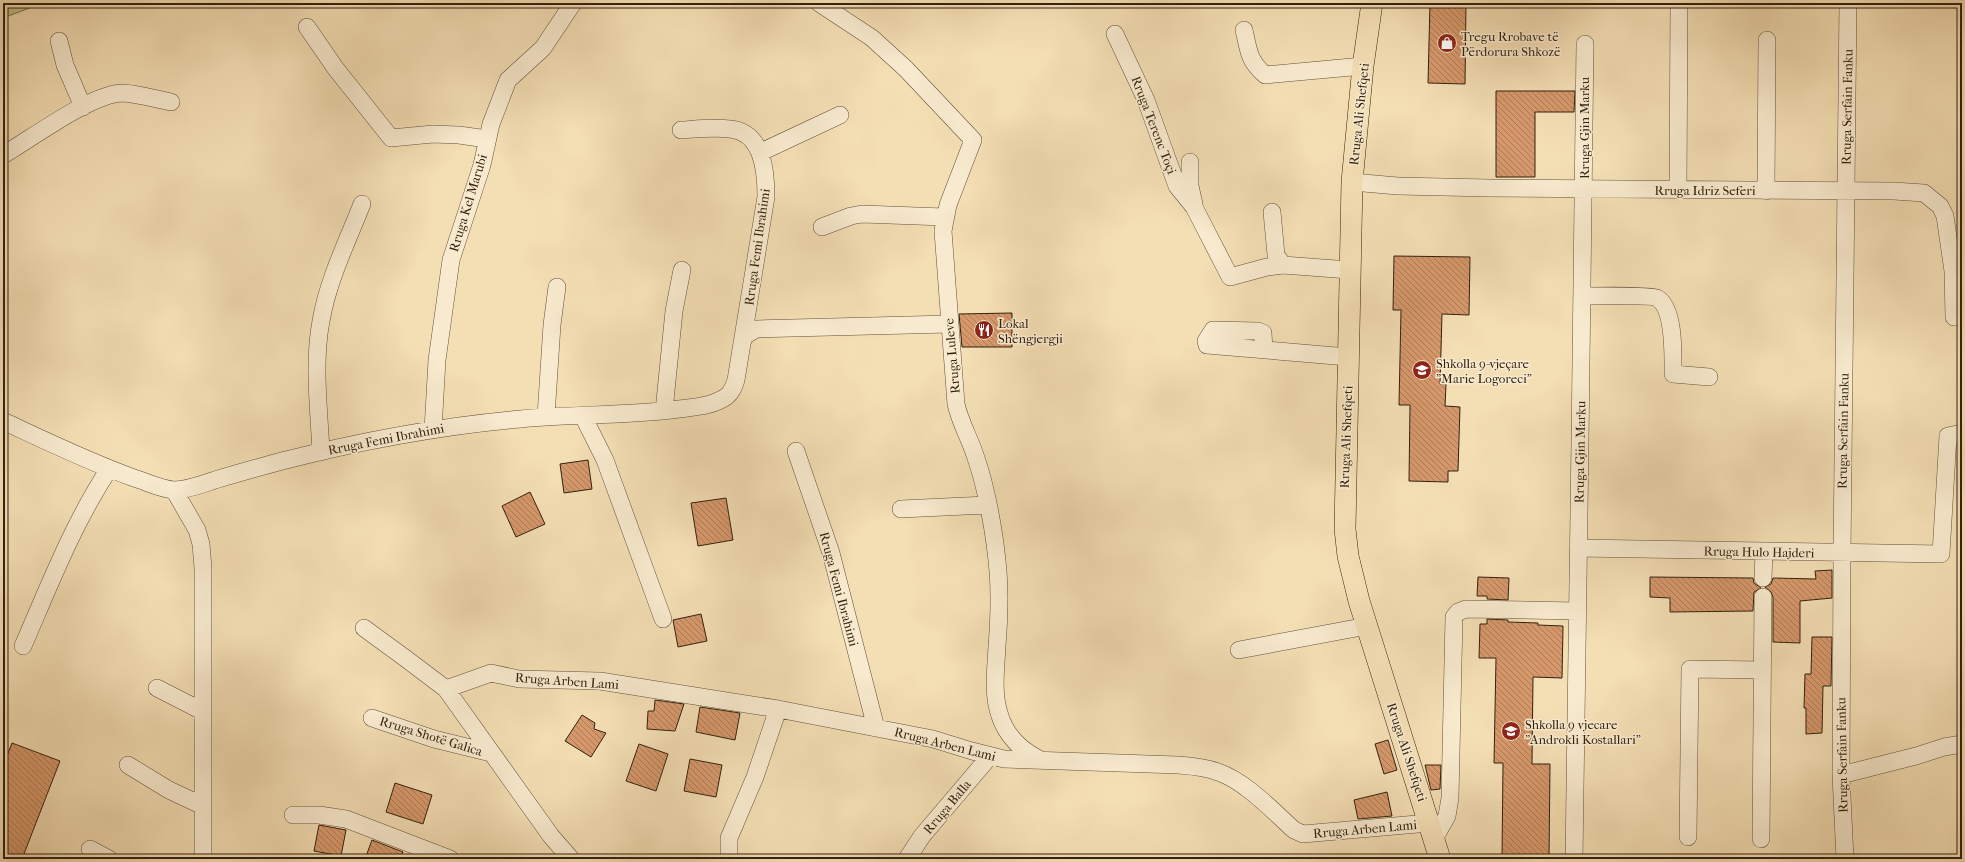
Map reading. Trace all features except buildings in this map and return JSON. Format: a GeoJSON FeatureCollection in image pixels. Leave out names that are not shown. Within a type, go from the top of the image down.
{"type":"FeatureCollection","features":[{"type":"Feature","properties":{"kind":"main road","name":"Rruga Ali Shefqeti"},"geometry":{"type":"LineString","coordinates":[[1372,3],[1363,66],[1352,182],[1349,270],[1345,529],[1348,556],[1367,626],[1440,859]]}},
{"type":"Feature","properties":{"kind":"street","name":"Rruga Kel Marubi"},"geometry":{"type":"LineString","coordinates":[[433,430],[437,360],[446,284],[451,260],[482,165],[487,140],[500,98],[508,80],[543,48],[572,3]]}},
{"type":"Feature","properties":{"kind":"street","name":"Rruga Luleve"},"geometry":{"type":"LineString","coordinates":[[819,3],[872,38],[906,69],[973,140],[944,217],[943,231],[956,404],[960,420],[975,454],[987,505],[998,571],[996,698],[1000,716],[1016,743],[1028,754],[1046,760]]}},
{"type":"Feature","properties":{"kind":"street"},"geometry":{"type":"LineString","coordinates":[[1678,190],[1679,3]]}},
{"type":"Feature","properties":{"kind":"street","name":"Rruga Serfain Fanku"},"geometry":{"type":"LineString","coordinates":[[1845,859],[1841,775],[1848,3]]}},
{"type":"Feature","properties":{"kind":"street"},"geometry":{"type":"LineString","coordinates":[[307,27],[336,69],[391,138],[433,134],[459,135],[487,140]]}},
{"type":"Feature","properties":{"kind":"street"},"geometry":{"type":"LineString","coordinates":[[1244,30],[1249,55],[1254,65],[1265,75],[1363,66]]}},
{"type":"Feature","properties":{"kind":"street","name":"Rruga Terenc Toçi"},"geometry":{"type":"LineString","coordinates":[[1115,34],[1161,136],[1177,186],[1194,207],[1230,277],[1267,267],[1283,265],[1349,270]]}},
{"type":"Feature","properties":{"kind":"street"},"geometry":{"type":"LineString","coordinates":[[1766,191],[1767,40]]}},
{"type":"Feature","properties":{"kind":"street"},"geometry":{"type":"LineString","coordinates":[[59,41],[65,65],[83,107]]}},
{"type":"Feature","properties":{"kind":"street","name":"Rruga Gjin Marku"},"geometry":{"type":"LineString","coordinates":[[1574,859],[1583,296],[1585,44]]}},
{"type":"Feature","properties":{"kind":"street"},"geometry":{"type":"LineString","coordinates":[[3,155],[83,107],[100,99],[121,93],[171,102]]}},
{"type":"Feature","properties":{"kind":"street"},"geometry":{"type":"LineString","coordinates":[[681,130],[731,129],[744,133],[761,152],[840,115]]}},
{"type":"Feature","properties":{"kind":"street","name":"Rruga Femi Ibrahimi"},"geometry":{"type":"LineString","coordinates":[[3,421],[109,469],[174,490],[187,489],[250,469],[370,440],[495,421],[546,416],[583,416],[664,411],[711,403],[728,395],[733,389],[736,380],[766,197],[766,177],[761,152]]}},
{"type":"Feature","properties":{"kind":"street"},"geometry":{"type":"LineString","coordinates":[[1190,162],[1190,186],[1194,207]]}},
{"type":"Feature","properties":{"kind":"street","name":"Rruga Idriz Seferi"},"geometry":{"type":"LineString","coordinates":[[1352,182],[1398,186],[1924,193],[1940,206],[1945,216],[1953,271],[1954,317]]}},
{"type":"Feature","properties":{"kind":"street"},"geometry":{"type":"LineString","coordinates":[[321,452],[318,369],[321,321],[330,286],[362,204]]}},
{"type":"Feature","properties":{"kind":"street"},"geometry":{"type":"LineString","coordinates":[[1272,212],[1276,255],[1283,265]]}},
{"type":"Feature","properties":{"kind":"street"},"geometry":{"type":"LineString","coordinates":[[822,227],[851,216],[862,214],[944,217]]}},
{"type":"Feature","properties":{"kind":"street"},"geometry":{"type":"LineString","coordinates":[[664,411],[674,311],[682,270]]}},
{"type":"Feature","properties":{"kind":"street"},"geometry":{"type":"LineString","coordinates":[[546,416],[552,325],[557,287]]}},
{"type":"Feature","properties":{"kind":"street"},"geometry":{"type":"LineString","coordinates":[[1583,296],[1656,297],[1666,305],[1669,317],[1673,356],[1673,374],[1709,377]]}},
{"type":"Feature","properties":{"kind":"street"},"geometry":{"type":"LineString","coordinates":[[742,342],[746,335],[756,329],[949,324]]}},
{"type":"Feature","properties":{"kind":"street"},"geometry":{"type":"LineString","coordinates":[[1264,350],[1348,357]]}},
{"type":"Feature","properties":{"kind":"street"},"geometry":{"type":"LineString","coordinates":[[583,416],[605,460],[663,619]]}},
{"type":"Feature","properties":{"kind":"street","name":"Rruga Hulo Hajderi"},"geometry":{"type":"LineString","coordinates":[[1578,548],[1842,554],[1941,554],[1955,434]]}},
{"type":"Feature","properties":{"kind":"street","name":"Rruga Femi Ibrahimi"},"geometry":{"type":"LineString","coordinates":[[796,451],[831,552],[876,728]]}},
{"type":"Feature","properties":{"kind":"street"},"geometry":{"type":"LineString","coordinates":[[23,646],[73,532],[92,494],[109,469]]}},
{"type":"Feature","properties":{"kind":"street"},"geometry":{"type":"LineString","coordinates":[[174,490],[190,516],[201,544],[203,568],[202,711],[204,859]]}},
{"type":"Feature","properties":{"kind":"street"},"geometry":{"type":"LineString","coordinates":[[901,509],[987,505]]}},
{"type":"Feature","properties":{"kind":"street"},"geometry":{"type":"LineString","coordinates":[[1763,578],[1764,552]]}},
{"type":"Feature","properties":{"kind":"street"},"geometry":{"type":"LineString","coordinates":[[1761,840],[1762,597]]}},
{"type":"Feature","properties":{"kind":"street"},"geometry":{"type":"LineString","coordinates":[[1432,831],[1447,816],[1450,798],[1454,617],[1458,612],[1466,609],[1577,611]]}},
{"type":"Feature","properties":{"kind":"street"},"geometry":{"type":"LineString","coordinates":[[1239,650],[1367,626]]}},
{"type":"Feature","properties":{"kind":"street","name":"Rruga Shotë Galica"},"geometry":{"type":"LineString","coordinates":[[364,628],[446,689],[569,859]]}},
{"type":"Feature","properties":{"kind":"street"},"geometry":{"type":"LineString","coordinates":[[1688,837],[1690,669],[1762,670]]}},
{"type":"Feature","properties":{"kind":"street","name":"Rruga Arben Lami"},"geometry":{"type":"LineString","coordinates":[[446,689],[491,673],[519,679],[600,681],[778,709],[933,739],[1004,759],[1178,765],[1219,772],[1236,781],[1294,830],[1303,834],[1432,831]]}},
{"type":"Feature","properties":{"kind":"street"},"geometry":{"type":"LineString","coordinates":[[157,688],[202,711]]}},
{"type":"Feature","properties":{"kind":"street"},"geometry":{"type":"LineString","coordinates":[[729,859],[729,838],[755,777],[778,709]]}},
{"type":"Feature","properties":{"kind":"street","name":"Rruga Shotë Galica"},"geometry":{"type":"LineString","coordinates":[[372,718],[434,739],[491,753]]}},
{"type":"Feature","properties":{"kind":"street"},"geometry":{"type":"LineString","coordinates":[[1841,775],[1916,756],[1944,747],[1962,744]]}},
{"type":"Feature","properties":{"kind":"street","name":"Rruga Balla"},"geometry":{"type":"LineString","coordinates":[[907,859],[922,836],[990,756]]}},
{"type":"Feature","properties":{"kind":"street"},"geometry":{"type":"LineString","coordinates":[[128,765],[169,790],[203,806]]}},
{"type":"Feature","properties":{"kind":"street"},"geometry":{"type":"LineString","coordinates":[[293,815],[319,815],[346,819],[450,859]]}},
{"type":"Feature","properties":{"kind":"street"},"geometry":{"type":"LineString","coordinates":[[90,849],[109,859]]}},
{"type":"Feature","properties":{"kind":"shaded area"},"geometry":{"type":"Polygon","coordinates":[[[3,3],[43,3],[3,18],[3,3]]]}},
{"type":"Feature","properties":{"kind":"place","name":"Tregu Rrobave të Përdorura Shkozë"},"geometry":{"type":"Point","coordinates":[1447,43]}},
{"type":"Feature","properties":{"kind":"place","name":"Lokal Shëngjergji"},"geometry":{"type":"Point","coordinates":[984,330]}},
{"type":"Feature","properties":{"kind":"place","name":"Shkolla 9-vjeçare \"Marie Logoreci\""},"geometry":{"type":"Point","coordinates":[1422,370]}},
{"type":"Feature","properties":{"kind":"place","name":"Shkolla 9 vjecare \"Androkli Kostallari\""},"geometry":{"type":"Point","coordinates":[1511,731]}}]}
